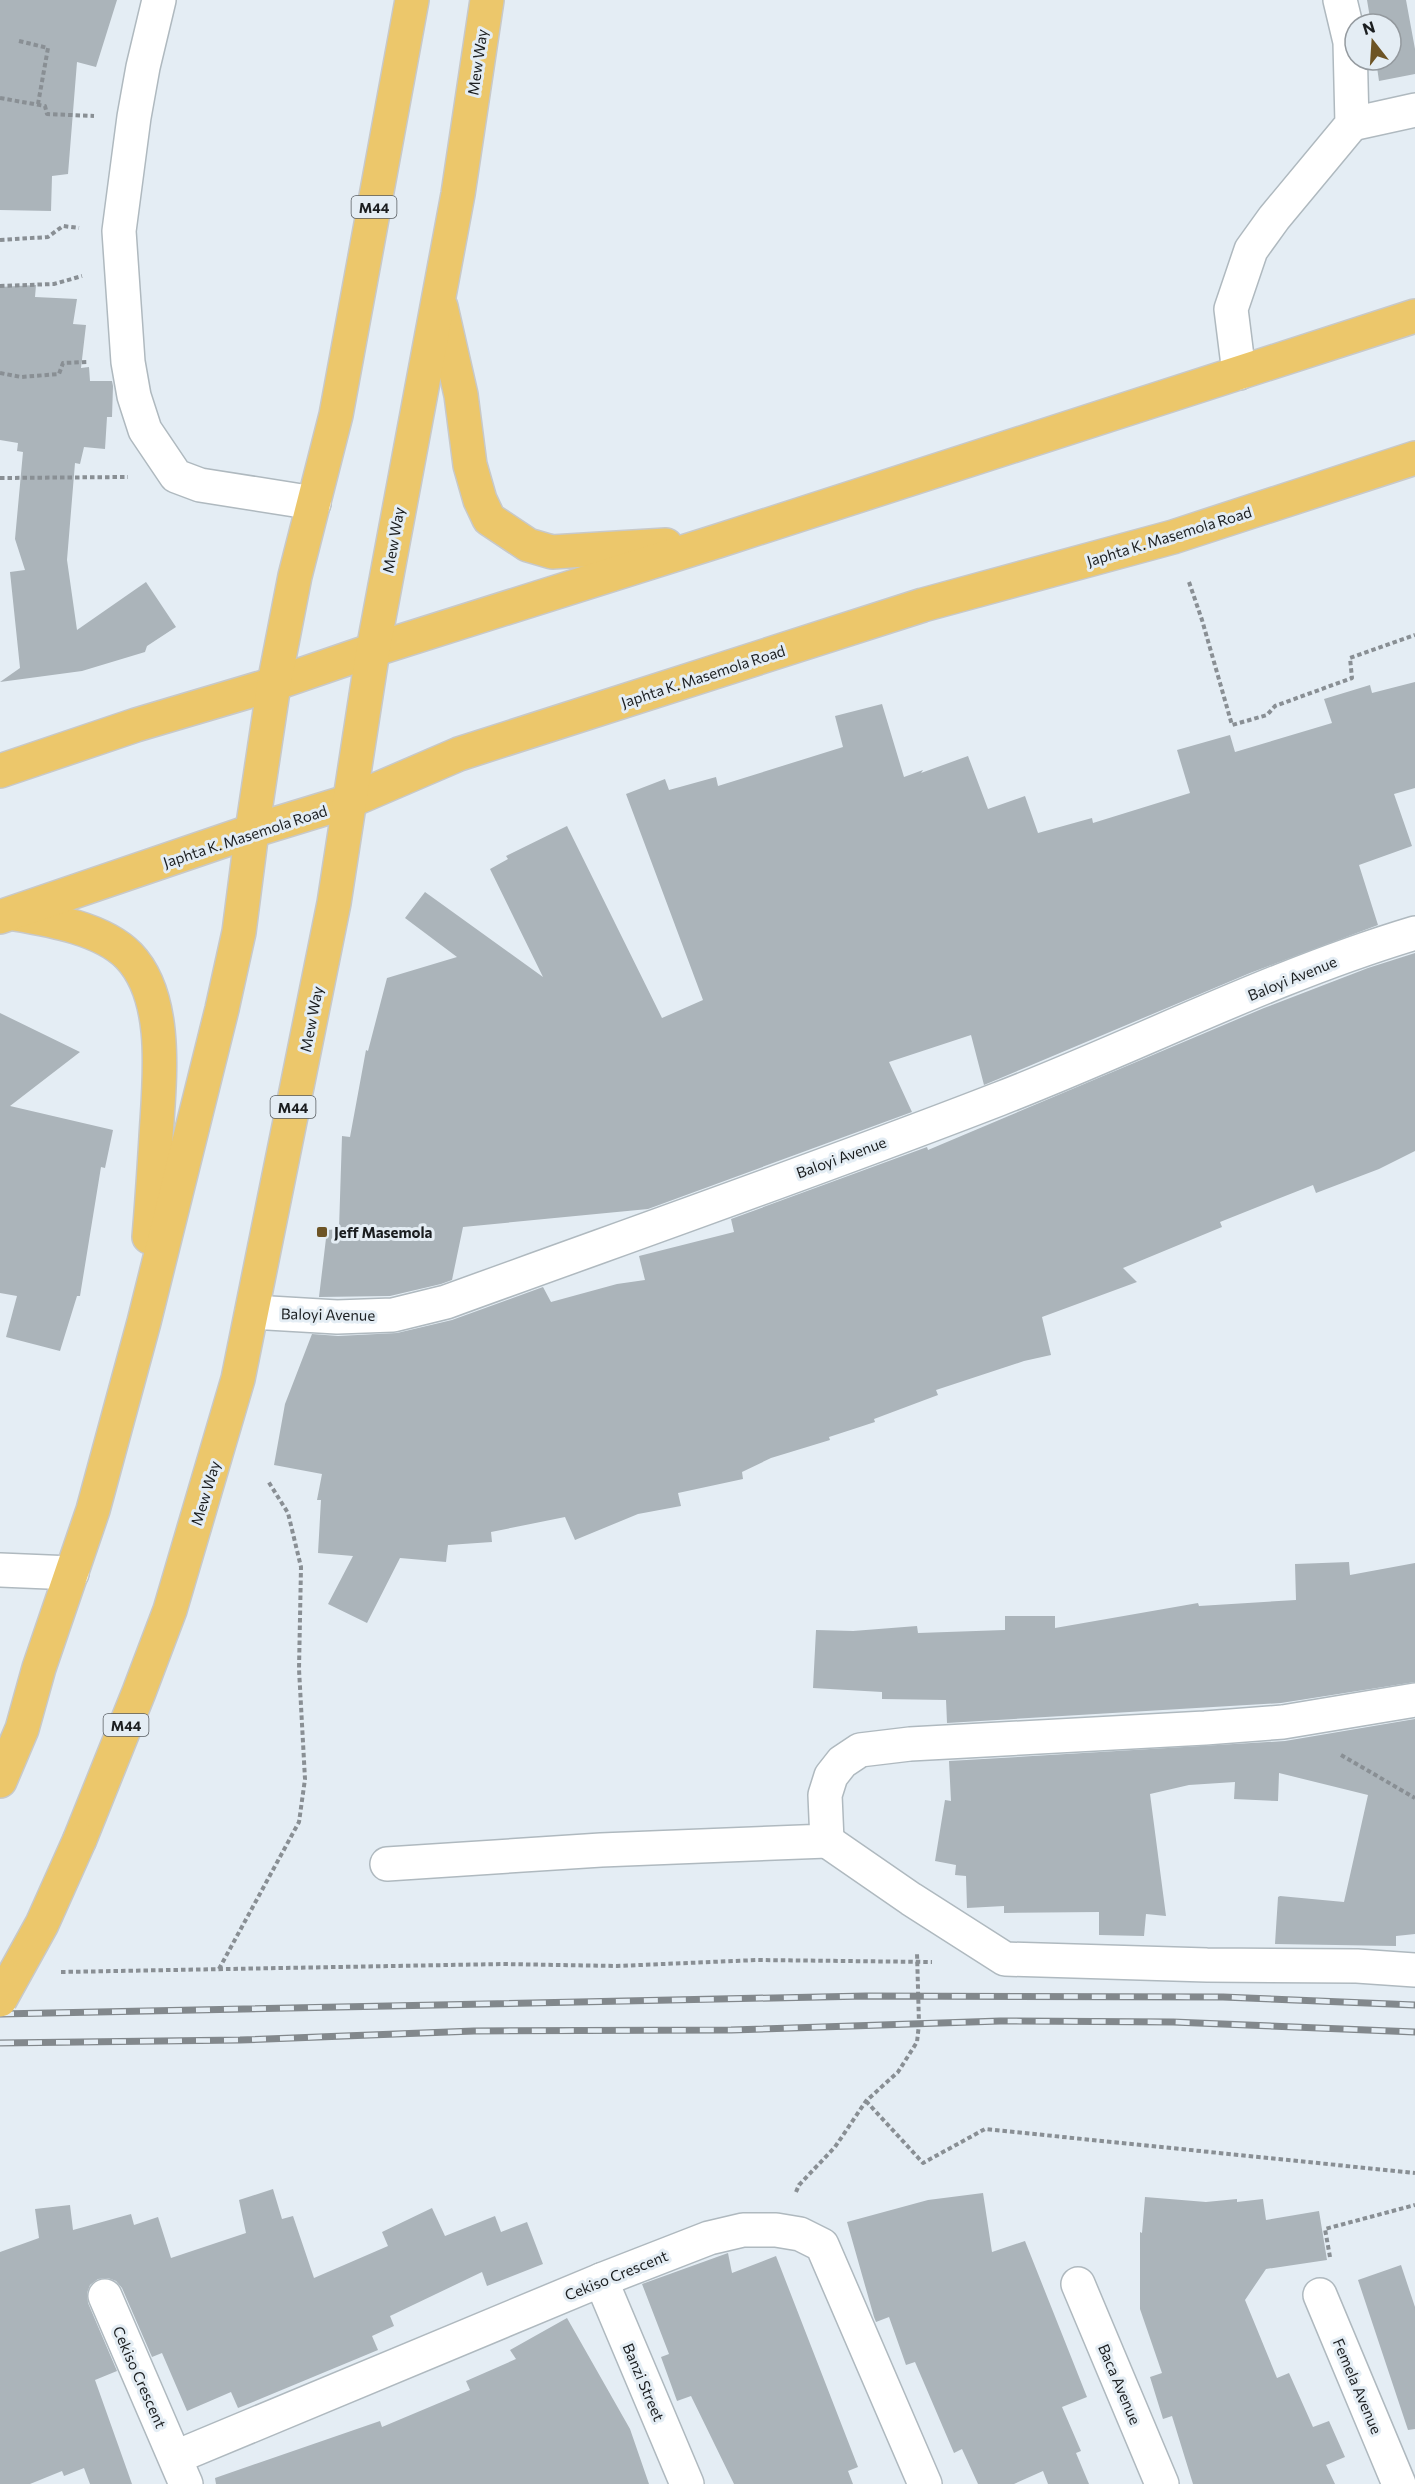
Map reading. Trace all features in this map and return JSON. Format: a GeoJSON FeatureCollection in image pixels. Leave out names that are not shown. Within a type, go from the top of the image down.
{"type":"FeatureCollection","features":[{"type":"Feature","properties":{"kind":"main road","name":"M44"},"geometry":{"type":"LineString","coordinates":[[0,1781],[22,1729],[39,1668],[93,1509],[144,1322],[239,932],[274,684],[295,576],[336,415],[412,0]]}},
{"type":"Feature","properties":{"kind":"main road","name":"Mew Way"},"geometry":{"type":"LineString","coordinates":[[0,2000],[42,1924],[80,1839],[139,1692],[170,1610],[238,1379],[330,922],[373,650],[458,194],[487,0]]}},
{"type":"Feature","properties":{"kind":"main road"},"geometry":{"type":"LineString","coordinates":[[438,294],[461,395],[470,465],[480,500],[489,519],[528,545],[552,552],[718,541]]}},
{"type":"Feature","properties":{"kind":"main road"},"geometry":{"type":"LineString","coordinates":[[0,771],[136,724],[274,684],[373,650],[1415,316]]}},
{"type":"Feature","properties":{"kind":"main road","name":"Japhta K. Masemola Road"},"geometry":{"type":"LineString","coordinates":[[6,915],[252,831],[350,801],[459,754],[901,612],[1173,537],[1415,458]]}},
{"type":"Feature","properties":{"kind":"main road"},"geometry":{"type":"LineString","coordinates":[[6,915],[53,921],[110,942],[129,956],[143,976],[152,999],[159,1033],[160,1078],[144,1322]]}},
{"type":"Feature","properties":{"kind":"street"},"geometry":{"type":"LineString","coordinates":[[159,0],[134,117],[119,231],[128,362],[134,396],[145,430],[176,476],[200,485],[314,503]]}},
{"type":"Feature","properties":{"kind":"street"},"geometry":{"type":"LineString","coordinates":[[1340,0],[1350,42],[1352,124]]}},
{"type":"Feature","properties":{"kind":"street"},"geometry":{"type":"LineString","coordinates":[[1239,373],[1231,309],[1251,250],[1274,218],[1352,124],[1415,110]]}},
{"type":"Feature","properties":{"kind":"street","name":"Baloyi Avenue"},"geometry":{"type":"LineString","coordinates":[[252,1312],[337,1317],[393,1315],[446,1302],[1000,1099],[1213,1009],[1373,946],[1415,933]]}},
{"type":"Feature","properties":{"kind":"street"},"geometry":{"type":"LineString","coordinates":[[0,1570],[72,1573]]}},
{"type":"Feature","properties":{"kind":"street"},"geometry":{"type":"LineString","coordinates":[[827,1841],[825,1795],[831,1776],[842,1762],[860,1750],[910,1744],[1283,1722],[1415,1700]]}},
{"type":"Feature","properties":{"kind":"street"},"geometry":{"type":"LineString","coordinates":[[387,1864],[601,1850],[827,1841],[911,1899],[1005,1959],[1207,1965],[1357,1966],[1415,1970]]}},
{"type":"Feature","properties":{"kind":"street","name":"Cekiso Crescent"},"geometry":{"type":"LineString","coordinates":[[105,2296],[181,2471],[601,2280],[709,2238],[743,2230],[776,2230],[800,2234],[822,2245],[925,2484]]}},
{"type":"Feature","properties":{"kind":"street","name":"Banzi Street"},"geometry":{"type":"LineString","coordinates":[[601,2280],[687,2484]]}},
{"type":"Feature","properties":{"kind":"street","name":"Baca Avenue"},"geometry":{"type":"LineString","coordinates":[[1078,2284],[1162,2484]]}},
{"type":"Feature","properties":{"kind":"street","name":"Femela Avenue"},"geometry":{"type":"LineString","coordinates":[[1320,2295],[1398,2479]]}},
{"type":"Feature","properties":{"kind":"path"},"geometry":{"type":"LineString","coordinates":[[19,41],[48,48],[38,104]]}},
{"type":"Feature","properties":{"kind":"path"},"geometry":{"type":"LineString","coordinates":[[0,98],[45,105],[47,114],[134,117]]}},
{"type":"Feature","properties":{"kind":"path"},"geometry":{"type":"LineString","coordinates":[[0,240],[48,237],[63,226],[119,231]]}},
{"type":"Feature","properties":{"kind":"path"},"geometry":{"type":"LineString","coordinates":[[0,286],[54,284],[120,266]]}},
{"type":"Feature","properties":{"kind":"path"},"geometry":{"type":"LineString","coordinates":[[0,373],[21,377],[59,374],[63,363],[128,362]]}},
{"type":"Feature","properties":{"kind":"path"},"geometry":{"type":"LineString","coordinates":[[0,478],[176,476]]}},
{"type":"Feature","properties":{"kind":"path"},"geometry":{"type":"LineString","coordinates":[[1189,582],[1232,725],[1267,715],[1275,706],[1352,678],[1350,658],[1415,635]]}},
{"type":"Feature","properties":{"kind":"path"},"geometry":{"type":"LineString","coordinates":[[219,1970],[299,1822],[305,1779],[299,1669],[301,1567],[288,1513],[268,1481]]}},
{"type":"Feature","properties":{"kind":"path"},"geometry":{"type":"LineString","coordinates":[[1283,1722],[1415,1798]]}},
{"type":"Feature","properties":{"kind":"path"},"geometry":{"type":"LineString","coordinates":[[776,2230],[799,2185],[835,2147],[866,2101],[898,2072],[916,2042],[919,2024],[918,1962],[911,1899]]}},
{"type":"Feature","properties":{"kind":"path"},"geometry":{"type":"LineString","coordinates":[[59,1972],[503,1964],[617,1966],[757,1960],[940,1962]]}},
{"type":"Feature","properties":{"kind":"path"},"geometry":{"type":"LineString","coordinates":[[866,2101],[923,2163],[985,2129],[1415,2172]]}},
{"type":"Feature","properties":{"kind":"path"},"geometry":{"type":"LineString","coordinates":[[1320,2295],[1328,2279],[1330,2253],[1325,2229],[1415,2205]]}},
{"type":"Feature","properties":{"kind":"building"},"geometry":{"type":"Polygon","coordinates":[[[0,0],[117,0],[96,67],[77,62],[68,174],[52,176],[51,211],[0,210],[0,0]]]}},
{"type":"Feature","properties":{"kind":"building"},"geometry":{"type":"Polygon","coordinates":[[[1367,0],[1406,0],[1415,49],[1415,74],[1379,81],[1378,72],[1403,72],[1403,12],[1369,12],[1367,0]]]}},
{"type":"Feature","properties":{"kind":"building"},"geometry":{"type":"Polygon","coordinates":[[[36,285],[35,297],[77,299],[73,324],[86,325],[81,368],[89,367],[90,381],[112,381],[113,386],[112,417],[107,417],[105,449],[84,447],[80,464],[75,463],[67,560],[77,630],[146,582],[176,627],[147,646],[145,652],[82,671],[0,682],[20,668],[10,572],[25,570],[15,539],[23,452],[17,451],[18,443],[0,440],[0,287],[36,285]]]}},
{"type":"Feature","properties":{"kind":"building"},"geometry":{"type":"Polygon","coordinates":[[[1415,682],[1415,788],[1394,794],[1412,846],[1359,865],[1378,925],[1250,973],[984,1085],[971,1035],[889,1062],[912,1112],[648,1209],[463,1227],[452,1280],[390,1296],[319,1297],[327,1230],[339,1229],[342,1136],[350,1137],[366,1050],[368,1051],[387,978],[457,957],[405,918],[425,892],[543,977],[490,869],[508,859],[506,856],[567,826],[662,1018],[703,1000],[626,794],[665,779],[669,790],[716,777],[718,786],[843,747],[835,716],[882,704],[904,777],[968,756],[988,809],[1025,796],[1038,833],[1092,818],[1093,823],[1190,793],[1177,750],[1230,735],[1235,752],[1332,723],[1324,699],[1370,685],[1372,693],[1415,682]]]}},
{"type":"Feature","properties":{"kind":"building"},"geometry":{"type":"Polygon","coordinates":[[[1415,953],[1415,1151],[1379,1169],[1316,1193],[1313,1185],[1220,1222],[1222,1227],[1123,1268],[1137,1282],[1042,1317],[1051,1355],[1024,1361],[936,1390],[938,1395],[874,1419],[875,1422],[829,1437],[830,1440],[771,1458],[742,1472],[743,1479],[678,1493],[681,1506],[638,1514],[575,1540],[565,1517],[491,1532],[492,1542],[448,1545],[446,1562],[400,1558],[367,1623],[328,1604],[353,1556],[318,1553],[321,1500],[317,1500],[322,1474],[274,1465],[285,1404],[312,1334],[338,1336],[397,1333],[452,1320],[543,1287],[551,1302],[617,1284],[645,1280],[639,1256],[734,1232],[731,1219],[927,1147],[928,1150],[1264,1008],[1368,968],[1415,953]]]}},
{"type":"Feature","properties":{"kind":"building"},"geometry":{"type":"Polygon","coordinates":[[[0,1013],[80,1052],[10,1106],[113,1130],[105,1168],[101,1167],[80,1296],[77,1296],[60,1351],[6,1337],[17,1296],[0,1293],[0,1013]]]}},
{"type":"Feature","properties":{"kind":"building"},"geometry":{"type":"Polygon","coordinates":[[[1349,1562],[1350,1575],[1415,1563],[1415,1682],[1281,1703],[947,1723],[946,1700],[882,1699],[882,1692],[813,1688],[816,1630],[853,1631],[917,1626],[918,1633],[1005,1630],[1005,1616],[1055,1616],[1055,1628],[1198,1603],[1199,1606],[1296,1600],[1295,1564],[1349,1562]]]}},
{"type":"Feature","properties":{"kind":"building"},"geometry":{"type":"Polygon","coordinates":[[[1415,1719],[1415,1934],[1396,1936],[1396,1946],[1275,1944],[1278,1897],[1344,1902],[1368,1795],[1279,1773],[1278,1801],[1234,1799],[1235,1782],[1189,1785],[1150,1794],[1166,1916],[1146,1914],[1144,1936],[1099,1935],[1099,1912],[1004,1913],[1004,1906],[967,1908],[966,1876],[955,1875],[956,1865],[935,1861],[945,1800],[951,1801],[949,1761],[1285,1741],[1415,1719]]]}},
{"type":"Feature","properties":{"kind":"building"},"geometry":{"type":"Polygon","coordinates":[[[273,2189],[282,2219],[293,2216],[314,2278],[388,2246],[382,2232],[432,2208],[445,2236],[495,2216],[501,2232],[527,2222],[543,2264],[487,2286],[482,2272],[390,2316],[394,2326],[372,2336],[378,2350],[248,2404],[238,2408],[231,2392],[187,2411],[162,2353],[152,2357],[122,2288],[116,2281],[108,2278],[98,2279],[90,2285],[87,2293],[88,2303],[117,2371],[95,2380],[132,2484],[90,2484],[84,2468],[64,2476],[62,2471],[30,2484],[0,2484],[0,2252],[39,2238],[35,2209],[70,2205],[73,2230],[131,2214],[134,2225],[158,2217],[171,2258],[246,2233],[239,2200],[273,2189]]]}},
{"type":"Feature","properties":{"kind":"building"},"geometry":{"type":"Polygon","coordinates":[[[983,2193],[992,2252],[1025,2241],[1087,2397],[1062,2407],[1081,2451],[1076,2453],[1089,2484],[1048,2484],[1043,2471],[1014,2484],[978,2484],[962,2449],[954,2453],[915,2362],[906,2365],[889,2317],[876,2322],[874,2317],[847,2222],[928,2200],[983,2193]]]}},
{"type":"Feature","properties":{"kind":"building"},"geometry":{"type":"Polygon","coordinates":[[[1145,2197],[1206,2202],[1263,2199],[1266,2220],[1319,2211],[1327,2260],[1266,2269],[1245,2300],[1277,2378],[1289,2373],[1313,2427],[1329,2421],[1345,2457],[1326,2465],[1335,2484],[1193,2484],[1172,2416],[1163,2419],[1150,2377],[1162,2373],[1140,2309],[1140,2232],[1142,2233],[1145,2197]]]}},
{"type":"Feature","properties":{"kind":"building"},"geometry":{"type":"Polygon","coordinates":[[[728,2253],[732,2273],[776,2256],[858,2467],[848,2471],[853,2484],[734,2484],[691,2396],[677,2401],[661,2357],[669,2354],[642,2284],[728,2253]]]}},
{"type":"Feature","properties":{"kind":"building"},"geometry":{"type":"Polygon","coordinates":[[[1401,2265],[1415,2307],[1415,2429],[1408,2430],[1358,2280],[1401,2265]]]}},
{"type":"Feature","properties":{"kind":"building"},"geometry":{"type":"Polygon","coordinates":[[[567,2318],[630,2429],[649,2484],[216,2484],[215,2478],[380,2421],[382,2427],[470,2390],[466,2381],[516,2359],[510,2350],[567,2318]]]}},
{"type":"Feature","properties":{"kind":"railway"},"geometry":{"type":"LineString","coordinates":[[0,2014],[866,1996],[1223,1997],[1415,2005]]}},
{"type":"Feature","properties":{"kind":"railway"},"geometry":{"type":"LineString","coordinates":[[0,2043],[240,2040],[474,2031],[731,2030],[1000,2021],[1173,2022],[1415,2032]]}},
{"type":"Feature","properties":{"kind":"place","name":"Jeff Masemola"},"geometry":{"type":"Point","coordinates":[322,1232]}}]}
